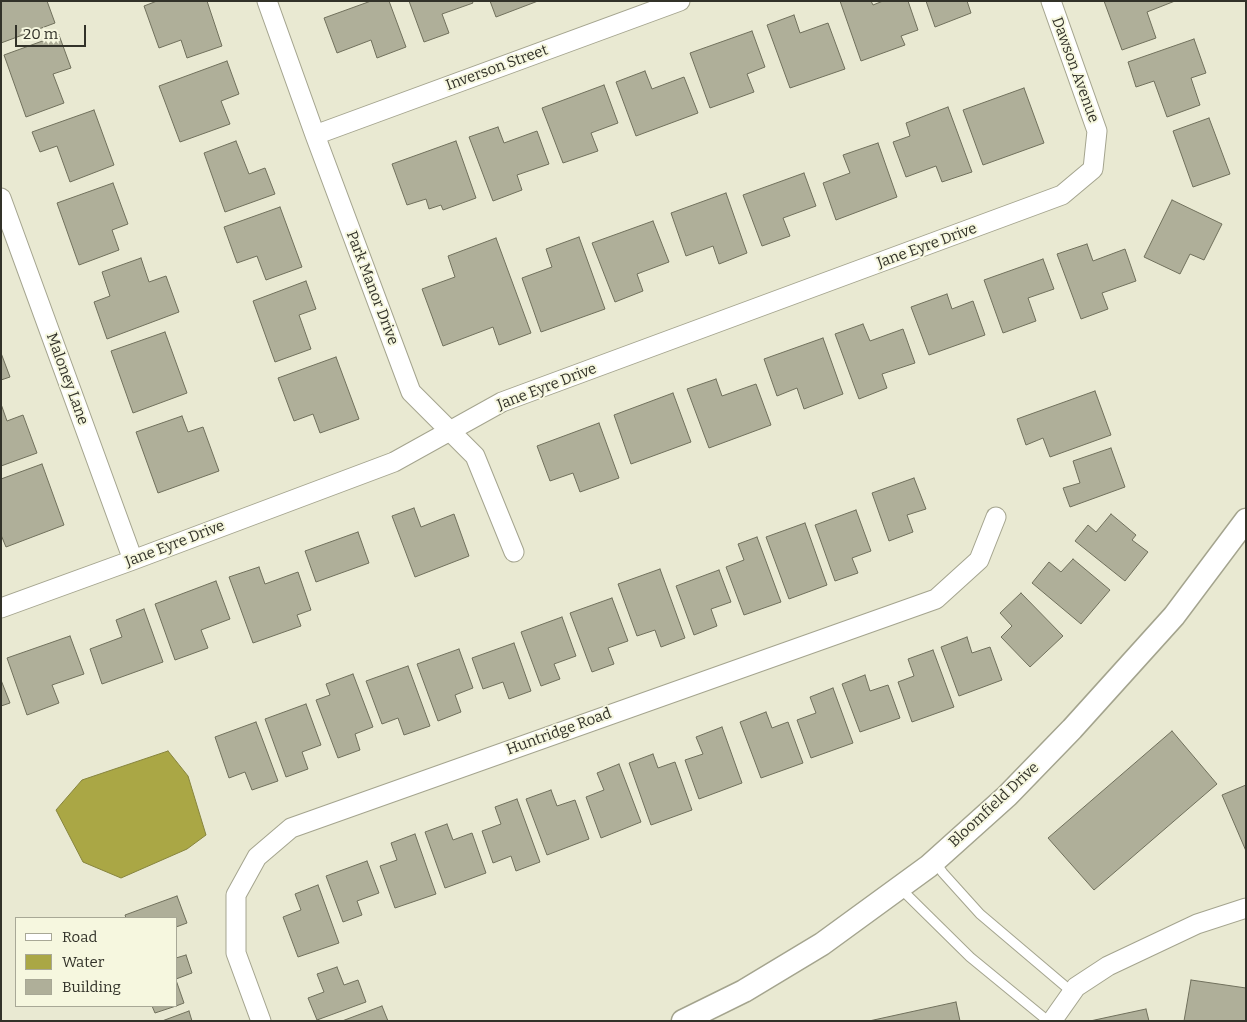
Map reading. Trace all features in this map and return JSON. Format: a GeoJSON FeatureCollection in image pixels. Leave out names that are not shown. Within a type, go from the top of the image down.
{"type":"FeatureCollection","features":[{"type":"Feature","properties":{"kind":"street","name":"Park Manor Drive"},"geometry":{"type":"LineString","coordinates":[[267,1],[411,392],[476,456],[514,552]]}},
{"type":"Feature","properties":{"kind":"street","name":"Inverson Street"},"geometry":{"type":"LineString","coordinates":[[315,135],[680,1]]}},
{"type":"Feature","properties":{"kind":"street","name":"Dawson Avenue"},"geometry":{"type":"LineString","coordinates":[[1051,1],[1097,131],[1092,169]]}},
{"type":"Feature","properties":{"kind":"street","name":"Jane Eyre Drive"},"geometry":{"type":"LineString","coordinates":[[1,608],[394,462],[502,402],[1062,195],[1092,169]]}},
{"type":"Feature","properties":{"kind":"street","name":"Maloney Lane"},"geometry":{"type":"LineString","coordinates":[[1,198],[133,560]]}},
{"type":"Feature","properties":{"kind":"street","name":"Huntridge Road"},"geometry":{"type":"LineString","coordinates":[[262,1021],[236,953],[236,895],[257,857],[290,828],[936,599],[980,560],[996,517]]}},
{"type":"Feature","properties":{"kind":"street","name":"Bloomfield Drive"},"geometry":{"type":"LineString","coordinates":[[683,1021],[744,991],[822,944],[935,861],[1006,796],[1072,729],[1174,616],[1246,520]]}},
{"type":"Feature","properties":{"kind":"street"},"geometry":{"type":"LineString","coordinates":[[1052,1021],[1076,987],[1108,966],[1197,924],[1246,908]]}},
{"type":"Feature","properties":{"kind":"lane"},"geometry":{"type":"LineString","coordinates":[[935,861],[943,873],[980,914],[1072,992]]}},
{"type":"Feature","properties":{"kind":"lane"},"geometry":{"type":"LineString","coordinates":[[900,888],[970,957],[1048,1021]]}},
{"type":"Feature","properties":{"kind":"water"},"geometry":{"type":"Polygon","coordinates":[[[168,751],[188,776],[206,835],[187,849],[121,878],[83,862],[56,810],[82,780],[168,751]]]}},
{"type":"Feature","properties":{"kind":"building"},"geometry":{"type":"Polygon","coordinates":[[[1,1],[47,1],[55,23],[1,43],[1,1]]]}},
{"type":"Feature","properties":{"kind":"building"},"geometry":{"type":"Polygon","coordinates":[[[157,1],[207,1],[222,46],[187,58],[181,40],[159,48],[144,6],[157,1]]]}},
{"type":"Feature","properties":{"kind":"building"},"geometry":{"type":"Polygon","coordinates":[[[371,1],[389,1],[406,47],[377,58],[371,40],[337,53],[324,18],[371,1]]]}},
{"type":"Feature","properties":{"kind":"building"},"geometry":{"type":"Polygon","coordinates":[[[409,1],[472,1],[473,3],[442,14],[449,33],[424,42],[409,1]]]}},
{"type":"Feature","properties":{"kind":"building"},"geometry":{"type":"Polygon","coordinates":[[[490,1],[538,1],[496,17],[490,1]]]}},
{"type":"Feature","properties":{"kind":"building"},"geometry":{"type":"Polygon","coordinates":[[[840,1],[871,1],[873,5],[883,1],[908,1],[918,30],[901,36],[905,45],[861,61],[840,1]]]}},
{"type":"Feature","properties":{"kind":"building"},"geometry":{"type":"Polygon","coordinates":[[[926,1],[967,1],[971,13],[935,27],[926,1]]]}},
{"type":"Feature","properties":{"kind":"building"},"geometry":{"type":"Polygon","coordinates":[[[1104,1],[1175,1],[1147,12],[1156,38],[1122,50],[1104,1]]]}},
{"type":"Feature","properties":{"kind":"building"},"geometry":{"type":"Polygon","coordinates":[[[794,15],[800,33],[828,23],[845,69],[790,88],[767,25],[794,15]]]}},
{"type":"Feature","properties":{"kind":"building"},"geometry":{"type":"Polygon","coordinates":[[[752,31],[765,67],[747,74],[754,92],[710,108],[690,53],[752,31]]]}},
{"type":"Feature","properties":{"kind":"building"},"geometry":{"type":"Polygon","coordinates":[[[59,35],[71,68],[53,74],[64,103],[26,117],[4,55],[59,35]]]}},
{"type":"Feature","properties":{"kind":"building"},"geometry":{"type":"Polygon","coordinates":[[[1194,39],[1206,73],[1191,78],[1200,105],[1167,117],[1154,81],[1136,87],[1128,62],[1194,39]]]}},
{"type":"Feature","properties":{"kind":"building"},"geometry":{"type":"Polygon","coordinates":[[[227,61],[239,94],[221,101],[230,124],[180,142],[159,86],[227,61]]]}},
{"type":"Feature","properties":{"kind":"building"},"geometry":{"type":"Polygon","coordinates":[[[645,71],[652,89],[684,77],[698,113],[636,136],[616,82],[645,71]]]}},
{"type":"Feature","properties":{"kind":"building"},"geometry":{"type":"Polygon","coordinates":[[[604,85],[618,123],[591,133],[598,151],[563,163],[542,108],[604,85]]]}},
{"type":"Feature","properties":{"kind":"building"},"geometry":{"type":"Polygon","coordinates":[[[1024,88],[1044,143],[983,165],[963,110],[1024,88]]]}},
{"type":"Feature","properties":{"kind":"building"},"geometry":{"type":"Polygon","coordinates":[[[948,107],[972,172],[942,182],[936,166],[906,177],[893,142],[910,136],[906,123],[948,107]]]}},
{"type":"Feature","properties":{"kind":"building"},"geometry":{"type":"Polygon","coordinates":[[[94,110],[114,165],[70,182],[57,146],[40,152],[32,132],[94,110]]]}},
{"type":"Feature","properties":{"kind":"building"},"geometry":{"type":"Polygon","coordinates":[[[1209,118],[1230,174],[1193,187],[1173,131],[1209,118]]]}},
{"type":"Feature","properties":{"kind":"building"},"geometry":{"type":"Polygon","coordinates":[[[498,127],[504,143],[537,131],[549,164],[517,175],[522,190],[493,201],[469,137],[498,127]]]}},
{"type":"Feature","properties":{"kind":"building"},"geometry":{"type":"Polygon","coordinates":[[[236,141],[249,174],[265,168],[275,194],[225,212],[204,153],[236,141]]]}},
{"type":"Feature","properties":{"kind":"building"},"geometry":{"type":"Polygon","coordinates":[[[456,141],[476,198],[443,210],[441,205],[429,209],[426,199],[407,205],[392,164],[456,141]]]}},
{"type":"Feature","properties":{"kind":"building"},"geometry":{"type":"Polygon","coordinates":[[[878,143],[897,197],[836,220],[823,183],[850,173],[843,155],[878,143]]]}},
{"type":"Feature","properties":{"kind":"building"},"geometry":{"type":"Polygon","coordinates":[[[804,173],[816,206],[783,218],[790,236],[762,246],[743,195],[804,173]]]}},
{"type":"Feature","properties":{"kind":"building"},"geometry":{"type":"Polygon","coordinates":[[[113,183],[128,224],[112,230],[119,250],[79,265],[57,203],[113,183]]]}},
{"type":"Feature","properties":{"kind":"building"},"geometry":{"type":"Polygon","coordinates":[[[726,193],[747,253],[719,264],[713,246],[686,256],[671,213],[726,193]]]}},
{"type":"Feature","properties":{"kind":"building"},"geometry":{"type":"Polygon","coordinates":[[[1172,200],[1222,224],[1204,260],[1190,254],[1180,274],[1144,257],[1172,200]]]}},
{"type":"Feature","properties":{"kind":"building"},"geometry":{"type":"Polygon","coordinates":[[[280,207],[302,267],[266,280],[257,256],[237,263],[224,227],[280,207]]]}},
{"type":"Feature","properties":{"kind":"building"},"geometry":{"type":"Polygon","coordinates":[[[653,221],[669,262],[637,274],[643,291],[615,302],[592,243],[653,221]]]}},
{"type":"Feature","properties":{"kind":"building"},"geometry":{"type":"Polygon","coordinates":[[[579,237],[605,309],[541,332],[522,278],[552,267],[546,249],[579,237]]]}},
{"type":"Feature","properties":{"kind":"building"},"geometry":{"type":"Polygon","coordinates":[[[496,238],[531,333],[499,345],[493,327],[443,346],[422,289],[455,277],[448,256],[496,238]]]}},
{"type":"Feature","properties":{"kind":"building"},"geometry":{"type":"Polygon","coordinates":[[[1087,244],[1093,261],[1125,249],[1136,281],[1102,293],[1108,309],[1081,319],[1057,254],[1087,244]]]}},
{"type":"Feature","properties":{"kind":"building"},"geometry":{"type":"Polygon","coordinates":[[[141,258],[149,282],[166,276],[179,312],[107,339],[94,302],[110,296],[102,272],[141,258]]]}},
{"type":"Feature","properties":{"kind":"building"},"geometry":{"type":"Polygon","coordinates":[[[1043,259],[1054,289],[1028,298],[1036,321],[1003,333],[984,280],[1043,259]]]}},
{"type":"Feature","properties":{"kind":"building"},"geometry":{"type":"Polygon","coordinates":[[[306,281],[316,309],[299,315],[311,349],[275,362],[253,301],[306,281]]]}},
{"type":"Feature","properties":{"kind":"building"},"geometry":{"type":"Polygon","coordinates":[[[947,294],[952,309],[973,301],[985,335],[929,355],[911,307],[947,294]]]}},
{"type":"Feature","properties":{"kind":"building"},"geometry":{"type":"Polygon","coordinates":[[[863,324],[870,341],[903,329],[915,363],[882,374],[887,388],[859,399],[835,334],[863,324]]]}},
{"type":"Feature","properties":{"kind":"building"},"geometry":{"type":"Polygon","coordinates":[[[165,332],[187,393],[133,413],[111,351],[165,332]]]}},
{"type":"Feature","properties":{"kind":"building"},"geometry":{"type":"Polygon","coordinates":[[[823,338],[843,394],[804,409],[797,388],[777,396],[764,359],[823,338]]]}},
{"type":"Feature","properties":{"kind":"building"},"geometry":{"type":"Polygon","coordinates":[[[1,353],[10,377],[1,380],[1,353]]]}},
{"type":"Feature","properties":{"kind":"building"},"geometry":{"type":"Polygon","coordinates":[[[336,357],[359,419],[320,433],[313,414],[294,421],[278,378],[336,357]]]}},
{"type":"Feature","properties":{"kind":"building"},"geometry":{"type":"Polygon","coordinates":[[[716,379],[722,396],[756,384],[771,425],[709,448],[687,389],[716,379]]]}},
{"type":"Feature","properties":{"kind":"building"},"geometry":{"type":"Polygon","coordinates":[[[1095,391],[1111,435],[1050,457],[1043,438],[1026,445],[1017,419],[1095,391]]]}},
{"type":"Feature","properties":{"kind":"building"},"geometry":{"type":"Polygon","coordinates":[[[673,393],[691,442],[631,464],[614,415],[673,393]]]}},
{"type":"Feature","properties":{"kind":"building"},"geometry":{"type":"Polygon","coordinates":[[[1,404],[7,421],[23,415],[37,453],[1,466],[1,404]]]}},
{"type":"Feature","properties":{"kind":"building"},"geometry":{"type":"Polygon","coordinates":[[[182,416],[188,432],[203,427],[219,471],[158,493],[136,432],[182,416]]]}},
{"type":"Feature","properties":{"kind":"building"},"geometry":{"type":"Polygon","coordinates":[[[599,423],[619,478],[580,492],[573,473],[550,481],[537,446],[599,423]]]}},
{"type":"Feature","properties":{"kind":"building"},"geometry":{"type":"Polygon","coordinates":[[[1111,448],[1125,487],[1070,507],[1063,488],[1080,483],[1073,461],[1111,448]]]}},
{"type":"Feature","properties":{"kind":"building"},"geometry":{"type":"Polygon","coordinates":[[[42,464],[64,525],[6,547],[1,535],[1,479],[42,464]]]}},
{"type":"Feature","properties":{"kind":"building"},"geometry":{"type":"Polygon","coordinates":[[[914,478],[926,509],[907,515],[913,532],[889,541],[872,493],[914,478]]]}},
{"type":"Feature","properties":{"kind":"building"},"geometry":{"type":"Polygon","coordinates":[[[414,508],[421,527],[454,514],[469,556],[415,577],[392,516],[414,508]]]}},
{"type":"Feature","properties":{"kind":"building"},"geometry":{"type":"Polygon","coordinates":[[[856,510],[871,551],[852,558],[858,573],[835,581],[815,525],[856,510]]]}},
{"type":"Feature","properties":{"kind":"building"},"geometry":{"type":"Polygon","coordinates":[[[1111,514],[1136,535],[1132,540],[1148,552],[1125,581],[1075,541],[1088,525],[1096,532],[1111,514]]]}},
{"type":"Feature","properties":{"kind":"building"},"geometry":{"type":"Polygon","coordinates":[[[805,523],[827,585],[789,599],[766,537],[805,523]]]}},
{"type":"Feature","properties":{"kind":"building"},"geometry":{"type":"Polygon","coordinates":[[[358,532],[369,563],[316,582],[305,551],[358,532]]]}},
{"type":"Feature","properties":{"kind":"building"},"geometry":{"type":"Polygon","coordinates":[[[757,537],[781,602],[744,615],[726,567],[744,560],[738,544],[757,537]]]}},
{"type":"Feature","properties":{"kind":"building"},"geometry":{"type":"Polygon","coordinates":[[[1073,559],[1110,590],[1081,624],[1032,583],[1049,562],[1061,572],[1073,559]]]}},
{"type":"Feature","properties":{"kind":"building"},"geometry":{"type":"Polygon","coordinates":[[[259,567],[265,584],[298,572],[311,610],[297,615],[301,626],[253,643],[229,577],[259,567]]]}},
{"type":"Feature","properties":{"kind":"building"},"geometry":{"type":"Polygon","coordinates":[[[660,569],[685,638],[661,647],[655,630],[637,636],[618,584],[660,569]]]}},
{"type":"Feature","properties":{"kind":"building"},"geometry":{"type":"Polygon","coordinates":[[[719,570],[731,602],[711,609],[717,626],[694,635],[676,586],[719,570]]]}},
{"type":"Feature","properties":{"kind":"building"},"geometry":{"type":"Polygon","coordinates":[[[216,581],[230,619],[201,630],[208,648],[175,660],[155,604],[216,581]]]}},
{"type":"Feature","properties":{"kind":"building"},"geometry":{"type":"Polygon","coordinates":[[[1021,593],[1063,636],[1030,667],[1001,637],[1012,626],[1000,613],[1021,593]]]}},
{"type":"Feature","properties":{"kind":"building"},"geometry":{"type":"Polygon","coordinates":[[[612,598],[628,641],[608,648],[614,664],[592,672],[570,613],[612,598]]]}},
{"type":"Feature","properties":{"kind":"building"},"geometry":{"type":"Polygon","coordinates":[[[144,609],[163,662],[102,684],[90,649],[122,637],[116,620],[144,609]]]}},
{"type":"Feature","properties":{"kind":"building"},"geometry":{"type":"Polygon","coordinates":[[[562,617],[576,656],[554,664],[560,679],[541,686],[521,632],[562,617]]]}},
{"type":"Feature","properties":{"kind":"building"},"geometry":{"type":"Polygon","coordinates":[[[70,636],[84,674],[52,685],[59,703],[27,715],[7,658],[70,636]]]}},
{"type":"Feature","properties":{"kind":"building"},"geometry":{"type":"Polygon","coordinates":[[[967,637],[972,653],[990,647],[1002,680],[959,696],[941,647],[967,637]]]}},
{"type":"Feature","properties":{"kind":"building"},"geometry":{"type":"Polygon","coordinates":[[[514,643],[531,691],[509,699],[503,682],[483,689],[472,658],[514,643]]]}},
{"type":"Feature","properties":{"kind":"building"},"geometry":{"type":"Polygon","coordinates":[[[459,649],[473,688],[455,695],[461,712],[438,721],[417,664],[459,649]]]}},
{"type":"Feature","properties":{"kind":"building"},"geometry":{"type":"Polygon","coordinates":[[[933,650],[954,707],[912,722],[898,682],[914,676],[908,659],[933,650]]]}},
{"type":"Feature","properties":{"kind":"building"},"geometry":{"type":"Polygon","coordinates":[[[408,666],[430,726],[404,735],[398,718],[382,724],[366,681],[408,666]]]}},
{"type":"Feature","properties":{"kind":"building"},"geometry":{"type":"Polygon","coordinates":[[[353,674],[373,727],[355,734],[360,750],[338,758],[316,700],[330,695],[326,684],[353,674]]]}},
{"type":"Feature","properties":{"kind":"building"},"geometry":{"type":"Polygon","coordinates":[[[865,675],[870,691],[888,685],[900,718],[860,732],[842,684],[865,675]]]}},
{"type":"Feature","properties":{"kind":"building"},"geometry":{"type":"Polygon","coordinates":[[[1,680],[10,703],[1,706],[1,680]]]}},
{"type":"Feature","properties":{"kind":"building"},"geometry":{"type":"Polygon","coordinates":[[[833,688],[853,743],[811,758],[797,720],[816,713],[810,697],[833,688]]]}},
{"type":"Feature","properties":{"kind":"building"},"geometry":{"type":"Polygon","coordinates":[[[306,704],[321,745],[302,752],[308,769],[286,777],[265,719],[306,704]]]}},
{"type":"Feature","properties":{"kind":"building"},"geometry":{"type":"Polygon","coordinates":[[[766,712],[772,728],[788,722],[803,763],[761,778],[740,722],[766,712]]]}},
{"type":"Feature","properties":{"kind":"building"},"geometry":{"type":"Polygon","coordinates":[[[256,722],[278,781],[252,790],[245,772],[229,778],[215,737],[256,722]]]}},
{"type":"Feature","properties":{"kind":"building"},"geometry":{"type":"Polygon","coordinates":[[[722,727],[742,783],[699,799],[685,760],[703,754],[696,737],[722,727]]]}},
{"type":"Feature","properties":{"kind":"building"},"geometry":{"type":"Polygon","coordinates":[[[1172,731],[1217,784],[1094,890],[1048,838],[1172,731]]]}},
{"type":"Feature","properties":{"kind":"building"},"geometry":{"type":"Polygon","coordinates":[[[653,754],[658,768],[675,762],[692,810],[651,825],[629,763],[653,754]]]}},
{"type":"Feature","properties":{"kind":"building"},"geometry":{"type":"Polygon","coordinates":[[[619,764],[641,822],[601,838],[586,797],[604,790],[597,773],[619,764]]]}},
{"type":"Feature","properties":{"kind":"building"},"geometry":{"type":"Polygon","coordinates":[[[1246,785],[1246,851],[1222,795],[1246,785]]]}},
{"type":"Feature","properties":{"kind":"building"},"geometry":{"type":"Polygon","coordinates":[[[551,790],[557,806],[575,800],[589,839],[547,855],[526,799],[551,790]]]}},
{"type":"Feature","properties":{"kind":"building"},"geometry":{"type":"Polygon","coordinates":[[[517,799],[540,862],[516,871],[511,856],[493,863],[482,831],[501,824],[495,807],[517,799]]]}},
{"type":"Feature","properties":{"kind":"building"},"geometry":{"type":"Polygon","coordinates":[[[447,824],[453,840],[472,833],[486,873],[445,888],[425,832],[447,824]]]}},
{"type":"Feature","properties":{"kind":"building"},"geometry":{"type":"Polygon","coordinates":[[[415,834],[436,894],[395,908],[380,866],[397,860],[391,843],[415,834]]]}},
{"type":"Feature","properties":{"kind":"building"},"geometry":{"type":"Polygon","coordinates":[[[367,861],[379,893],[357,901],[362,915],[343,922],[326,876],[367,861]]]}},
{"type":"Feature","properties":{"kind":"building"},"geometry":{"type":"Polygon","coordinates":[[[318,885],[339,943],[298,957],[283,917],[301,910],[295,894],[318,885]]]}},
{"type":"Feature","properties":{"kind":"building"},"geometry":{"type":"Polygon","coordinates":[[[177,896],[187,923],[178,926],[178,917],[126,917],[125,915],[177,896]]]}},
{"type":"Feature","properties":{"kind":"building"},"geometry":{"type":"Polygon","coordinates":[[[186,955],[192,973],[178,978],[178,957],[186,955]]]}},
{"type":"Feature","properties":{"kind":"building"},"geometry":{"type":"Polygon","coordinates":[[[337,967],[344,985],[358,980],[366,1002],[317,1020],[308,998],[324,992],[317,974],[337,967]]]}},
{"type":"Feature","properties":{"kind":"building"},"geometry":{"type":"Polygon","coordinates":[[[1191,980],[1246,988],[1246,1021],[1184,1021],[1191,980]]]}},
{"type":"Feature","properties":{"kind":"building"},"geometry":{"type":"Polygon","coordinates":[[[178,986],[184,1003],[178,1005],[178,986]]]}},
{"type":"Feature","properties":{"kind":"building"},"geometry":{"type":"Polygon","coordinates":[[[956,1002],[960,1021],[869,1021],[956,1002]]]}},
{"type":"Feature","properties":{"kind":"building"},"geometry":{"type":"Polygon","coordinates":[[[382,1006],[388,1021],[342,1021],[382,1006]]]}},
{"type":"Feature","properties":{"kind":"building"},"geometry":{"type":"Polygon","coordinates":[[[152,1007],[173,1007],[155,1013],[152,1007]]]}},
{"type":"Feature","properties":{"kind":"building"},"geometry":{"type":"Polygon","coordinates":[[[1146,1009],[1149,1021],[1090,1021],[1146,1009]]]}},
{"type":"Feature","properties":{"kind":"building"},"geometry":{"type":"Polygon","coordinates":[[[189,1011],[192,1021],[162,1021],[189,1011]]]}}]}
